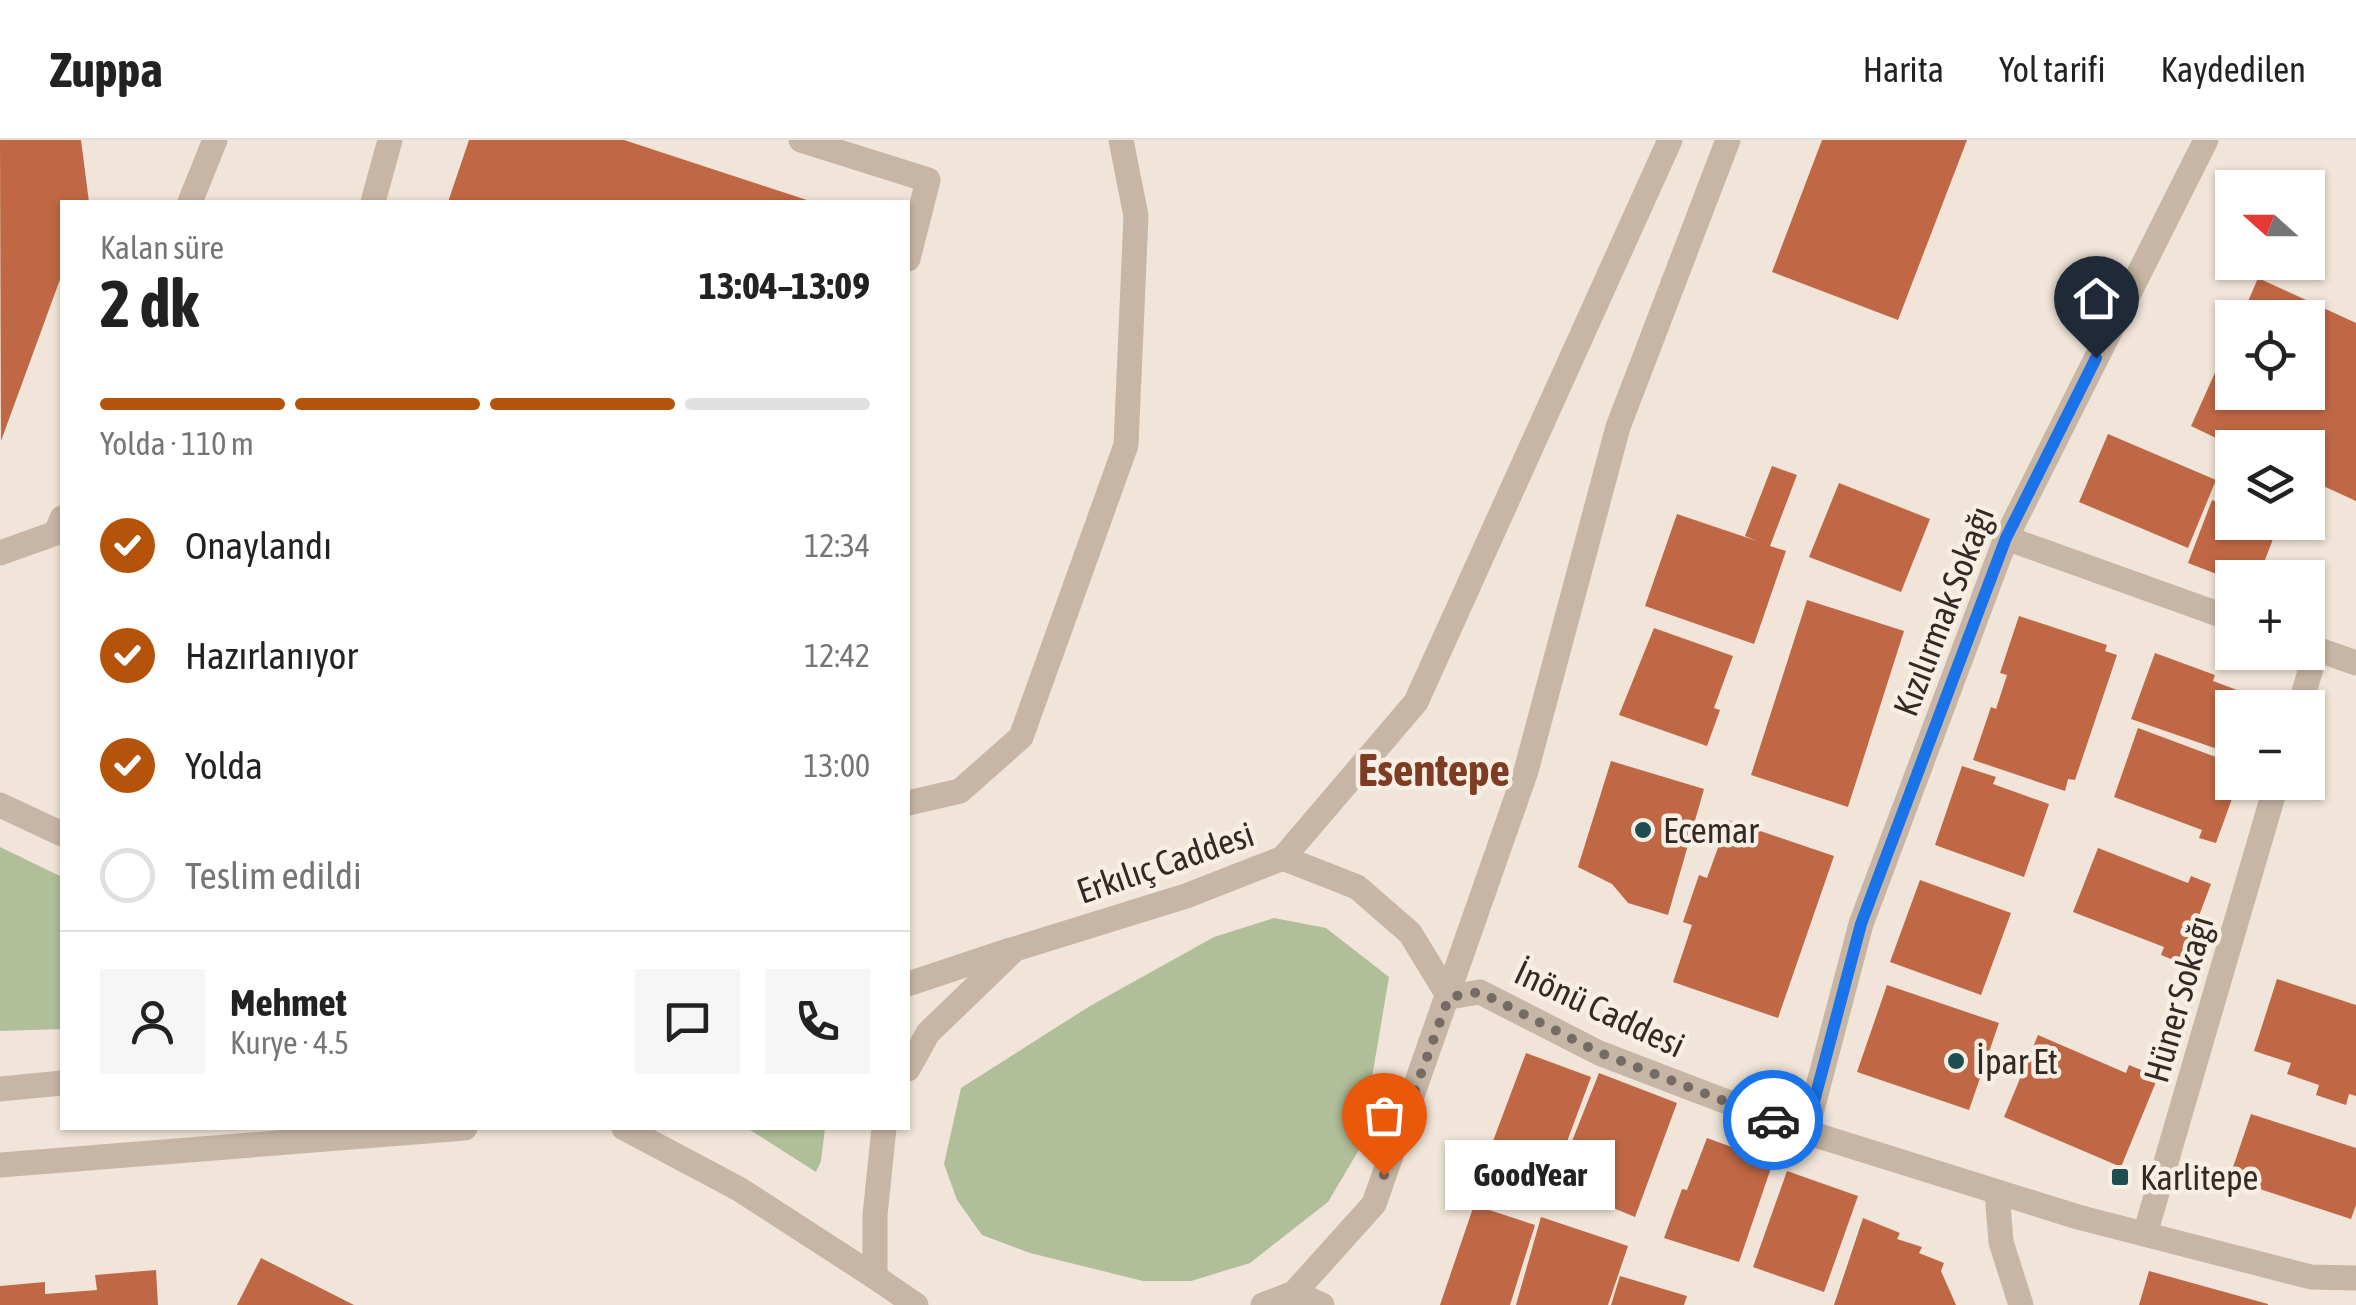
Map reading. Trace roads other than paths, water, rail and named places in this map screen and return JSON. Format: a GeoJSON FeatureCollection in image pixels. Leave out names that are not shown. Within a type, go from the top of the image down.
{"type":"FeatureCollection","features":[{"type":"Feature","properties":{"kind":"street"},"geometry":{"type":"LineString","coordinates":[[191,200],[215,140]]}},
{"type":"Feature","properties":{"kind":"street"},"geometry":{"type":"LineString","coordinates":[[374,200],[390,140]]}},
{"type":"Feature","properties":{"kind":"street"},"geometry":{"type":"LineString","coordinates":[[801,140],[928,180],[910,251]]}},
{"type":"Feature","properties":{"kind":"street"},"geometry":{"type":"LineString","coordinates":[[910,803],[960,791],[1021,737],[1126,445],[1136,216],[1121,140]]}},
{"type":"Feature","properties":{"kind":"street"},"geometry":{"type":"LineString","coordinates":[[1283,858],[1416,702],[1670,140]]}},
{"type":"Feature","properties":{"kind":"street"},"geometry":{"type":"LineString","coordinates":[[1263,1305],[1294,1293],[1374,1204],[1526,771],[1618,427],[1728,140]]}},
{"type":"Feature","properties":{"kind":"street","name":"Kızılırmak Sokağı"},"geometry":{"type":"LineString","coordinates":[[1806,1132],[1861,924],[2006,538],[2206,140]]}},
{"type":"Feature","properties":{"kind":"street"},"geometry":{"type":"LineString","coordinates":[[0,553],[56,533],[60,523]]}},
{"type":"Feature","properties":{"kind":"street"},"geometry":{"type":"LineString","coordinates":[[2006,538],[2215,613]]}},
{"type":"Feature","properties":{"kind":"street"},"geometry":{"type":"LineString","coordinates":[[2325,652],[2356,663]]}},
{"type":"Feature","properties":{"kind":"street","name":"Hüner Sokağı"},"geometry":{"type":"LineString","coordinates":[[2145,1234],[2273,800]]}},
{"type":"Feature","properties":{"kind":"street"},"geometry":{"type":"LineString","coordinates":[[0,805],[60,833]]}},
{"type":"Feature","properties":{"kind":"street","name":"Erkılıç Caddesi"},"geometry":{"type":"LineString","coordinates":[[910,983],[1186,896],[1283,858],[1357,887],[1410,933],[1449,997]]}},
{"type":"Feature","properties":{"kind":"street","name":"Erkılıç Caddesi"},"geometry":{"type":"LineString","coordinates":[[910,1066],[928,1033],[1015,949]]}},
{"type":"Feature","properties":{"kind":"street","name":"İnönü Caddesi"},"geometry":{"type":"LineString","coordinates":[[1449,997],[1480,992],[1598,1052],[1806,1132],[1997,1192],[2311,1277],[2356,1278]]}},
{"type":"Feature","properties":{"kind":"street"},"geometry":{"type":"LineString","coordinates":[[0,1089],[60,1084]]}},
{"type":"Feature","properties":{"kind":"street"},"geometry":{"type":"LineString","coordinates":[[0,1165],[440,1130]]}},
{"type":"Feature","properties":{"kind":"street"},"geometry":{"type":"LineString","coordinates":[[628,1130],[739,1189],[916,1305]]}},
{"type":"Feature","properties":{"kind":"street"},"geometry":{"type":"LineString","coordinates":[[875,1278],[875,1215],[884,1130]]}},
{"type":"Feature","properties":{"kind":"street"},"geometry":{"type":"LineString","coordinates":[[1997,1192],[2000,1242],[2021,1305]]}},
{"type":"Feature","properties":{"kind":"street"},"geometry":{"type":"LineString","coordinates":[[1294,1293],[1322,1305]]}},
{"type":"Feature","properties":{"kind":"place","name":"Ecemar"},"geometry":{"type":"Point","coordinates":[1643,830]}},
{"type":"Feature","properties":{"kind":"place","name":"İpar Et"},"geometry":{"type":"Point","coordinates":[1956,1061]}},
{"type":"Feature","properties":{"kind":"place","name":"GoodYear"},"geometry":{"type":"Point","coordinates":[1384,1175]}},
{"type":"Feature","properties":{"kind":"place","name":"Karlitepe"},"geometry":{"type":"Point","coordinates":[2120,1177]}},
{"type":"Feature","properties":{"kind":"district","name":"Esentepe"},"geometry":{"type":"Point","coordinates":[1434,770]}}]}
